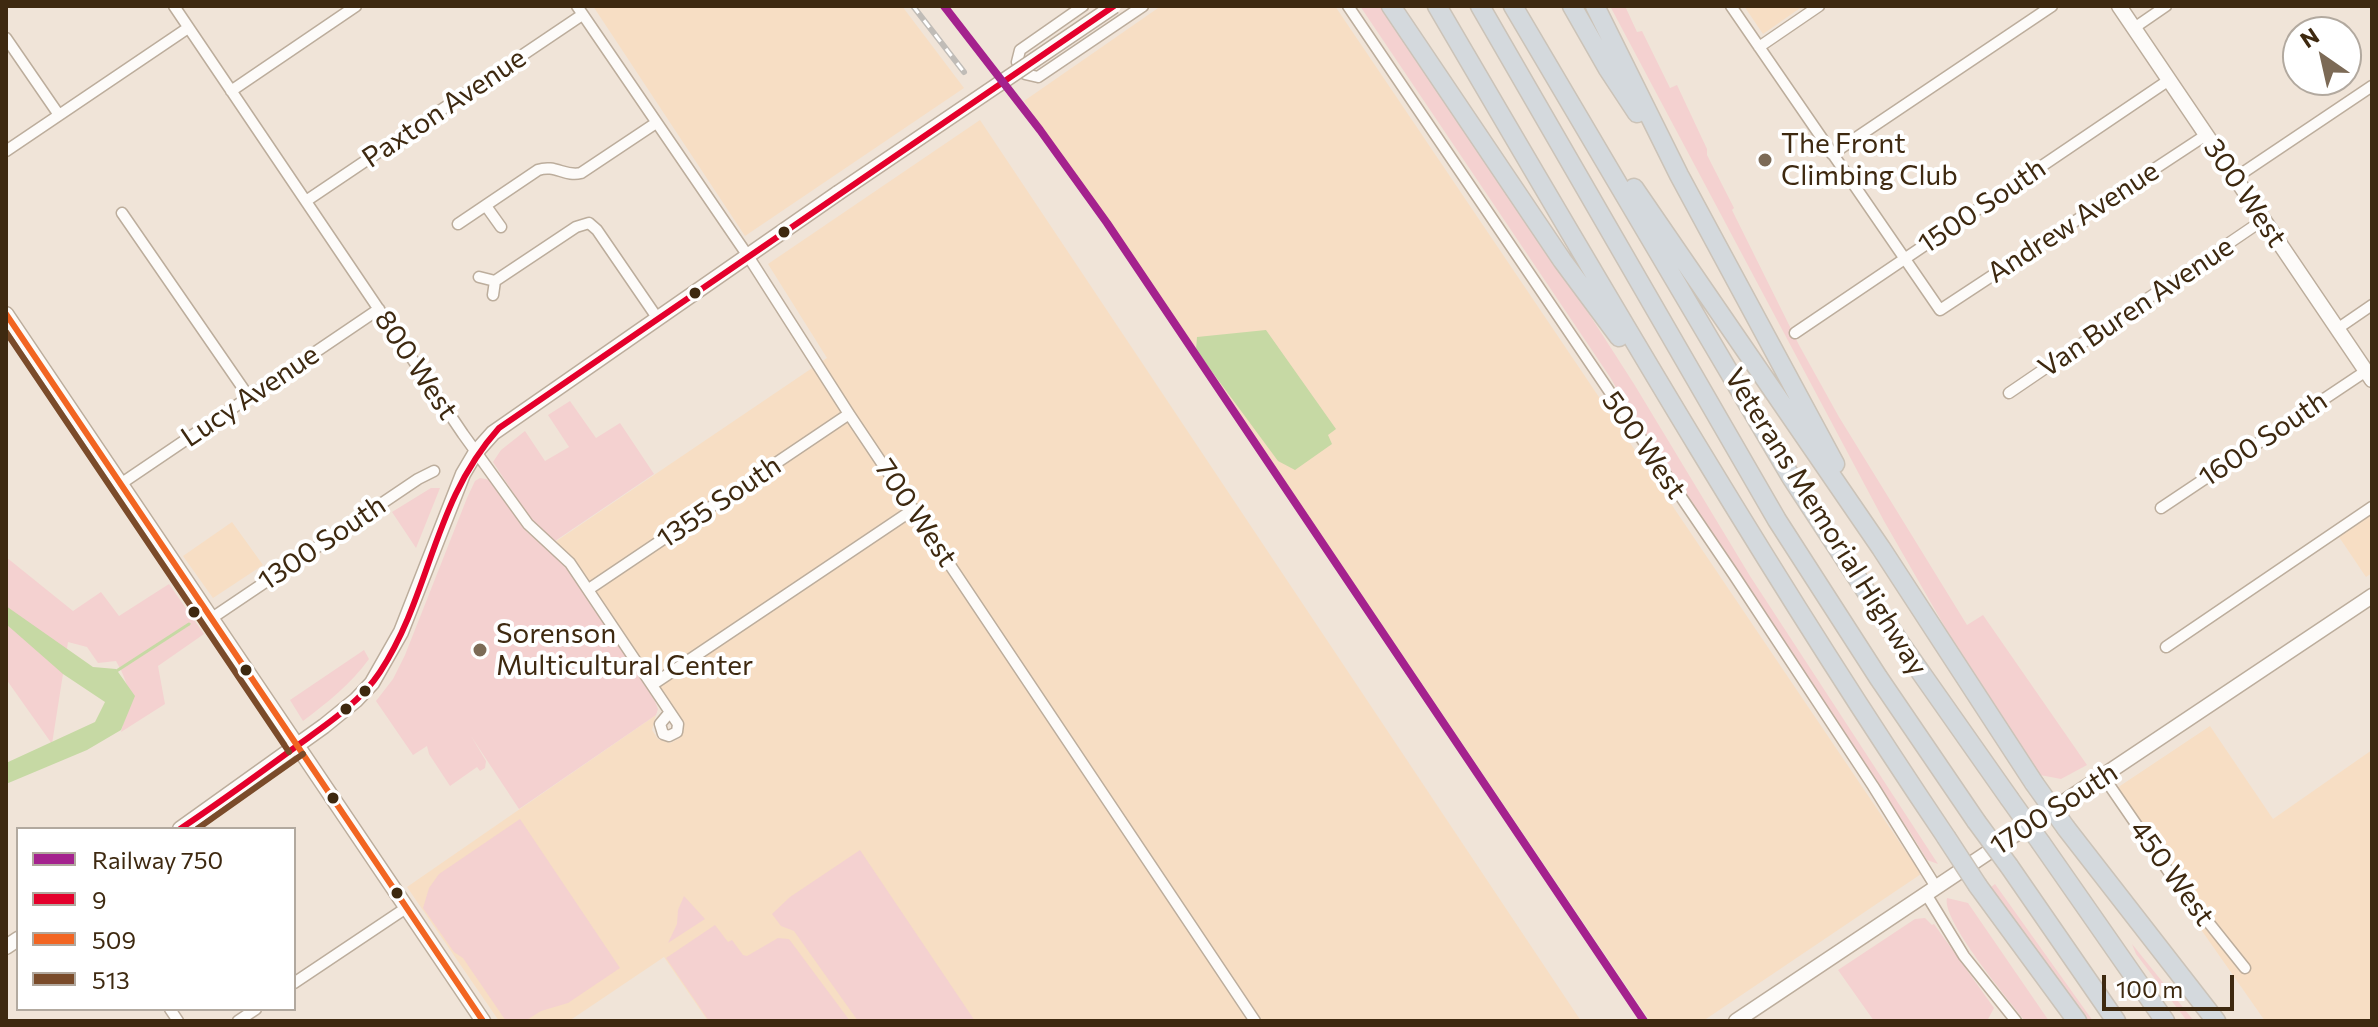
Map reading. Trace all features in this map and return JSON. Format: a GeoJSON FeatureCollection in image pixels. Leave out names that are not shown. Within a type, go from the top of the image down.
{"type":"FeatureCollection","features":[{"type":"Feature","properties":{"kind":"highway"},"geometry":{"type":"LineString","coordinates":[[1391,6],[1562,260],[1675,413]]}},
{"type":"Feature","properties":{"kind":"highway"},"geometry":{"type":"LineString","coordinates":[[1437,6],[1675,413],[1851,696],[2064,1021]]}},
{"type":"Feature","properties":{"kind":"highway","name":"Veterans Memorial Highway"},"geometry":{"type":"LineString","coordinates":[[1480,6],[1777,520],[1878,677],[2116,1021]]}},
{"type":"Feature","properties":{"kind":"highway","name":"Veterans Memorial Highway"},"geometry":{"type":"LineString","coordinates":[[1513,6],[1791,477],[1898,640],[2165,1021]]}},
{"type":"Feature","properties":{"kind":"highway"},"geometry":{"type":"LineString","coordinates":[[1572,6],[1608,69],[1679,175]]}},
{"type":"Feature","properties":{"kind":"highway"},"geometry":{"type":"LineString","coordinates":[[1595,6],[1679,175],[1881,548]]}},
{"type":"Feature","properties":{"kind":"highway"},"geometry":{"type":"LineString","coordinates":[[1533,41],[1881,548],[2034,783],[2216,1021]]}},
{"type":"Feature","properties":{"kind":"highway"},"geometry":{"type":"LineString","coordinates":[[1978,886],[2077,1021]]}},
{"type":"Feature","properties":{"kind":"main road"},"geometry":{"type":"LineString","coordinates":[[183,827],[356,700],[380,672],[401,632],[455,493],[476,452],[488,438],[510,419],[1114,6]]}},
{"type":"Feature","properties":{"kind":"main road","name":"300 West"},"geometry":{"type":"LineString","coordinates":[[2119,6],[2369,376]]}},
{"type":"Feature","properties":{"kind":"main road"},"geometry":{"type":"LineString","coordinates":[[6,314],[483,1021]]}},
{"type":"Feature","properties":{"kind":"main road","name":"1700 South"},"geometry":{"type":"LineString","coordinates":[[1736,1021],[2372,596]]}},
{"type":"Feature","properties":{"kind":"street","name":"800 West"},"geometry":{"type":"LineString","coordinates":[[174,6],[476,452],[528,524],[564,556],[589,589],[670,712]]}},
{"type":"Feature","properties":{"kind":"street"},"geometry":{"type":"LineString","coordinates":[[231,91],[356,6]]}},
{"type":"Feature","properties":{"kind":"street"},"geometry":{"type":"LineString","coordinates":[[1083,6],[1020,50],[1017,62],[1025,74],[1038,77],[1143,6]]}},
{"type":"Feature","properties":{"kind":"street","name":"500 West"},"geometry":{"type":"LineString","coordinates":[[1348,6],[1734,575],[1873,786],[1964,956],[2016,1021]]}},
{"type":"Feature","properties":{"kind":"street"},"geometry":{"type":"LineString","coordinates":[[1731,6],[1904,260]]}},
{"type":"Feature","properties":{"kind":"street"},"geometry":{"type":"LineString","coordinates":[[1759,47],[1819,6]]}},
{"type":"Feature","properties":{"kind":"street"},"geometry":{"type":"LineString","coordinates":[[1832,154],[2052,6]]}},
{"type":"Feature","properties":{"kind":"street"},"geometry":{"type":"LineString","coordinates":[[2134,28],[2166,6]]}},
{"type":"Feature","properties":{"kind":"street","name":"700 West"},"geometry":{"type":"LineString","coordinates":[[580,10],[748,256],[849,414],[1255,1021]]}},
{"type":"Feature","properties":{"kind":"street","name":"Paxton Avenue"},"geometry":{"type":"LineString","coordinates":[[306,201],[580,10]]}},
{"type":"Feature","properties":{"kind":"street"},"geometry":{"type":"LineString","coordinates":[[6,151],[188,28]]}},
{"type":"Feature","properties":{"kind":"street"},"geometry":{"type":"LineString","coordinates":[[6,38],[59,115]]}},
{"type":"Feature","properties":{"kind":"street","name":"1500 South"},"geometry":{"type":"LineString","coordinates":[[1795,333],[2169,80]]}},
{"type":"Feature","properties":{"kind":"street"},"geometry":{"type":"LineString","coordinates":[[2235,178],[2372,86]]}},
{"type":"Feature","properties":{"kind":"street"},"geometry":{"type":"LineString","coordinates":[[458,224],[543,168],[551,167],[571,175],[581,173],[656,123]]}},
{"type":"Feature","properties":{"kind":"street","name":"Andrew Avenue"},"geometry":{"type":"LineString","coordinates":[[1904,260],[1940,310],[2206,135]]}},
{"type":"Feature","properties":{"kind":"street"},"geometry":{"type":"LineString","coordinates":[[486,206],[501,227]]}},
{"type":"Feature","properties":{"kind":"street"},"geometry":{"type":"LineString","coordinates":[[122,213],[249,397]]}},
{"type":"Feature","properties":{"kind":"street","name":"Van Buren Avenue"},"geometry":{"type":"LineString","coordinates":[[2009,393],[2263,220]]}},
{"type":"Feature","properties":{"kind":"street"},"geometry":{"type":"LineString","coordinates":[[479,277],[495,281],[576,227],[589,223],[597,230],[658,319]]}},
{"type":"Feature","properties":{"kind":"street"},"geometry":{"type":"LineString","coordinates":[[493,295],[495,281]]}},
{"type":"Feature","properties":{"kind":"street"},"geometry":{"type":"LineString","coordinates":[[2337,329],[2372,305]]}},
{"type":"Feature","properties":{"kind":"street","name":"Lucy Avenue"},"geometry":{"type":"LineString","coordinates":[[122,483],[379,309]]}},
{"type":"Feature","properties":{"kind":"street","name":"1600 South"},"geometry":{"type":"LineString","coordinates":[[2161,508],[2369,376]]}},
{"type":"Feature","properties":{"kind":"street","name":"1355 South"},"geometry":{"type":"LineString","coordinates":[[589,589],[849,414]]}},
{"type":"Feature","properties":{"kind":"street","name":"1300 South"},"geometry":{"type":"LineString","coordinates":[[212,618],[434,471]]}},
{"type":"Feature","properties":{"kind":"street"},"geometry":{"type":"LineString","coordinates":[[2166,647],[2372,507]]}},
{"type":"Feature","properties":{"kind":"street"},"geometry":{"type":"LineString","coordinates":[[652,685],[914,509]]}},
{"type":"Feature","properties":{"kind":"street","name":"450 West"},"geometry":{"type":"LineString","coordinates":[[2103,776],[2173,878],[2245,968]]}},
{"type":"Feature","properties":{"kind":"street"},"geometry":{"type":"LineString","coordinates":[[296,982],[406,908]]}},
{"type":"Feature","properties":{"kind":"shaded area"},"geometry":{"type":"Polygon","coordinates":[[[593,6],[902,6],[964,88],[745,236],[593,6]]]}},
{"type":"Feature","properties":{"kind":"shaded area"},"geometry":{"type":"Polygon","coordinates":[[[1161,6],[1335,6],[1921,874],[1703,1021],[1650,1021],[1170,311],[1024,101],[1161,6]]]}},
{"type":"Feature","properties":{"kind":"shaded area"},"geometry":{"type":"Polygon","coordinates":[[[1360,6],[1381,6],[1557,264],[1750,576],[1938,864],[1927,860],[1871,778],[1651,448],[1610,377],[1360,6]]]}},
{"type":"Feature","properties":{"kind":"shaded area"},"geometry":{"type":"Polygon","coordinates":[[[1610,6],[1625,6],[1637,32],[1642,31],[1670,88],[1677,85],[1734,208],[1732,210],[1799,345],[1839,417],[1967,625],[1983,615],[2087,765],[2061,779],[2040,775],[1946,629],[1884,521],[1610,6]]]}},
{"type":"Feature","properties":{"kind":"shaded area"},"geometry":{"type":"Polygon","coordinates":[[[1744,6],[1803,6],[1763,34],[1744,6]]]}},
{"type":"Feature","properties":{"kind":"shaded area"},"geometry":{"type":"Polygon","coordinates":[[[980,120],[1581,1021],[708,1021],[664,957],[569,1021],[499,1021],[407,887],[656,715],[652,730],[658,739],[670,743],[680,738],[683,725],[576,561],[555,542],[827,358],[768,264],[980,120]]]}},
{"type":"Feature","properties":{"kind":"shaded area"},"geometry":{"type":"Polygon","coordinates":[[[1266,330],[1336,429],[1328,435],[1332,444],[1295,470],[1278,461],[1196,350],[1197,337],[1266,330]]]}},
{"type":"Feature","properties":{"kind":"shaded area"},"geometry":{"type":"Polygon","coordinates":[[[570,401],[596,438],[620,423],[654,474],[555,541],[533,523],[493,462],[501,450],[525,431],[545,461],[569,447],[548,415],[570,401]]]}},
{"type":"Feature","properties":{"kind":"shaded area"},"geometry":{"type":"Polygon","coordinates":[[[480,478],[491,480],[527,532],[565,565],[658,709],[656,715],[519,809],[471,736],[486,761],[485,768],[480,771],[477,767],[450,786],[427,746],[413,755],[376,701],[393,679],[405,655],[467,498],[475,481],[480,478]]]}},
{"type":"Feature","properties":{"kind":"shaded area"},"geometry":{"type":"Polygon","coordinates":[[[431,488],[440,488],[416,548],[392,512],[431,488]]]}},
{"type":"Feature","properties":{"kind":"shaded area"},"geometry":{"type":"Polygon","coordinates":[[[2372,511],[2372,573],[2366,577],[2337,534],[2372,511]]]}},
{"type":"Feature","properties":{"kind":"shaded area"},"geometry":{"type":"Polygon","coordinates":[[[232,522],[263,565],[213,598],[183,556],[232,522]]]}},
{"type":"Feature","properties":{"kind":"shaded area"},"geometry":{"type":"Polygon","coordinates":[[[6,557],[73,611],[101,592],[119,616],[169,584],[204,634],[158,666],[165,704],[121,732],[128,696],[116,661],[98,663],[87,647],[68,642],[52,744],[6,679],[6,557]]]}},
{"type":"Feature","properties":{"kind":"shaded area"},"geometry":{"type":"Polygon","coordinates":[[[6,606],[93,667],[116,669],[135,696],[121,730],[87,750],[6,784],[6,763],[95,722],[105,702],[63,674],[6,624],[6,606]]]}},
{"type":"Feature","properties":{"kind":"shaded area"},"geometry":{"type":"Polygon","coordinates":[[[364,650],[369,659],[362,668],[339,692],[303,721],[290,700],[364,650]]]}},
{"type":"Feature","properties":{"kind":"shaded area"},"geometry":{"type":"Polygon","coordinates":[[[2210,726],[2273,819],[2372,750],[2372,1021],[2265,1021],[2172,888],[2178,882],[2117,788],[2210,726]]]}},
{"type":"Feature","properties":{"kind":"shaded area"},"geometry":{"type":"Polygon","coordinates":[[[520,819],[620,968],[568,1003],[541,1011],[525,1021],[506,1021],[463,958],[454,952],[423,908],[429,888],[439,874],[520,819]]]}},
{"type":"Feature","properties":{"kind":"shaded area"},"geometry":{"type":"Polygon","coordinates":[[[860,850],[975,1021],[858,1021],[794,931],[781,926],[772,914],[790,897],[860,850]]]}},
{"type":"Feature","properties":{"kind":"shaded area"},"geometry":{"type":"Polygon","coordinates":[[[1995,884],[2093,1021],[2084,1021],[1991,887],[1995,884]]]}},
{"type":"Feature","properties":{"kind":"shaded area"},"geometry":{"type":"Polygon","coordinates":[[[684,896],[705,919],[668,943],[677,924],[678,910],[684,896]]]}},
{"type":"Feature","properties":{"kind":"shaded area"},"geometry":{"type":"Polygon","coordinates":[[[1947,898],[1968,903],[2049,1021],[2025,1021],[1954,924],[1947,898]]]}},
{"type":"Feature","properties":{"kind":"shaded area"},"geometry":{"type":"Polygon","coordinates":[[[1925,918],[1934,924],[1994,1008],[1987,1021],[1874,1021],[1838,970],[1915,919],[1925,918]]]}},
{"type":"Feature","properties":{"kind":"shaded area"},"geometry":{"type":"Polygon","coordinates":[[[715,925],[728,942],[732,940],[747,956],[778,938],[789,939],[850,1021],[709,1021],[666,958],[715,925]]]}},
{"type":"Feature","properties":{"kind":"shaded area"},"geometry":{"type":"Polygon","coordinates":[[[2132,944],[2194,1021],[2187,1021],[2136,954],[2132,944]]]}},
{"type":"Feature","properties":{"kind":"waterway"},"geometry":{"type":"LineString","coordinates":[[115,672],[189,624]]}},
{"type":"Feature","properties":{"kind":"railway"},"geometry":{"type":"LineString","coordinates":[[913,6],[964,72]]}},
{"type":"Feature","properties":{"kind":"rail line","name":"750"},"geometry":{"type":"LineString","coordinates":[[944,6],[1107,223],[1644,1021]]}},
{"type":"Feature","properties":{"kind":"transit line","name":"9"},"geometry":{"type":"LineString","coordinates":[[183,827],[329,723],[372,684],[411,611],[459,487],[499,428],[1114,6]]}},
{"type":"Feature","properties":{"kind":"transit line","name":"509"},"geometry":{"type":"LineString","coordinates":[[6,314],[483,1021]]}},
{"type":"Feature","properties":{"kind":"transit line","name":"513"},"geometry":{"type":"LineString","coordinates":[[6,332],[289,752]]}},
{"type":"Feature","properties":{"kind":"transit line","name":"513"},"geometry":{"type":"LineString","coordinates":[[200,827],[303,754]]}},
{"type":"Feature","properties":{"kind":"place","name":"The Front Climbing Club"},"geometry":{"type":"Point","coordinates":[1765,160]}},
{"type":"Feature","properties":{"kind":"place","name":"Sorenson Multicultural Center"},"geometry":{"type":"Point","coordinates":[480,650]}}]}
